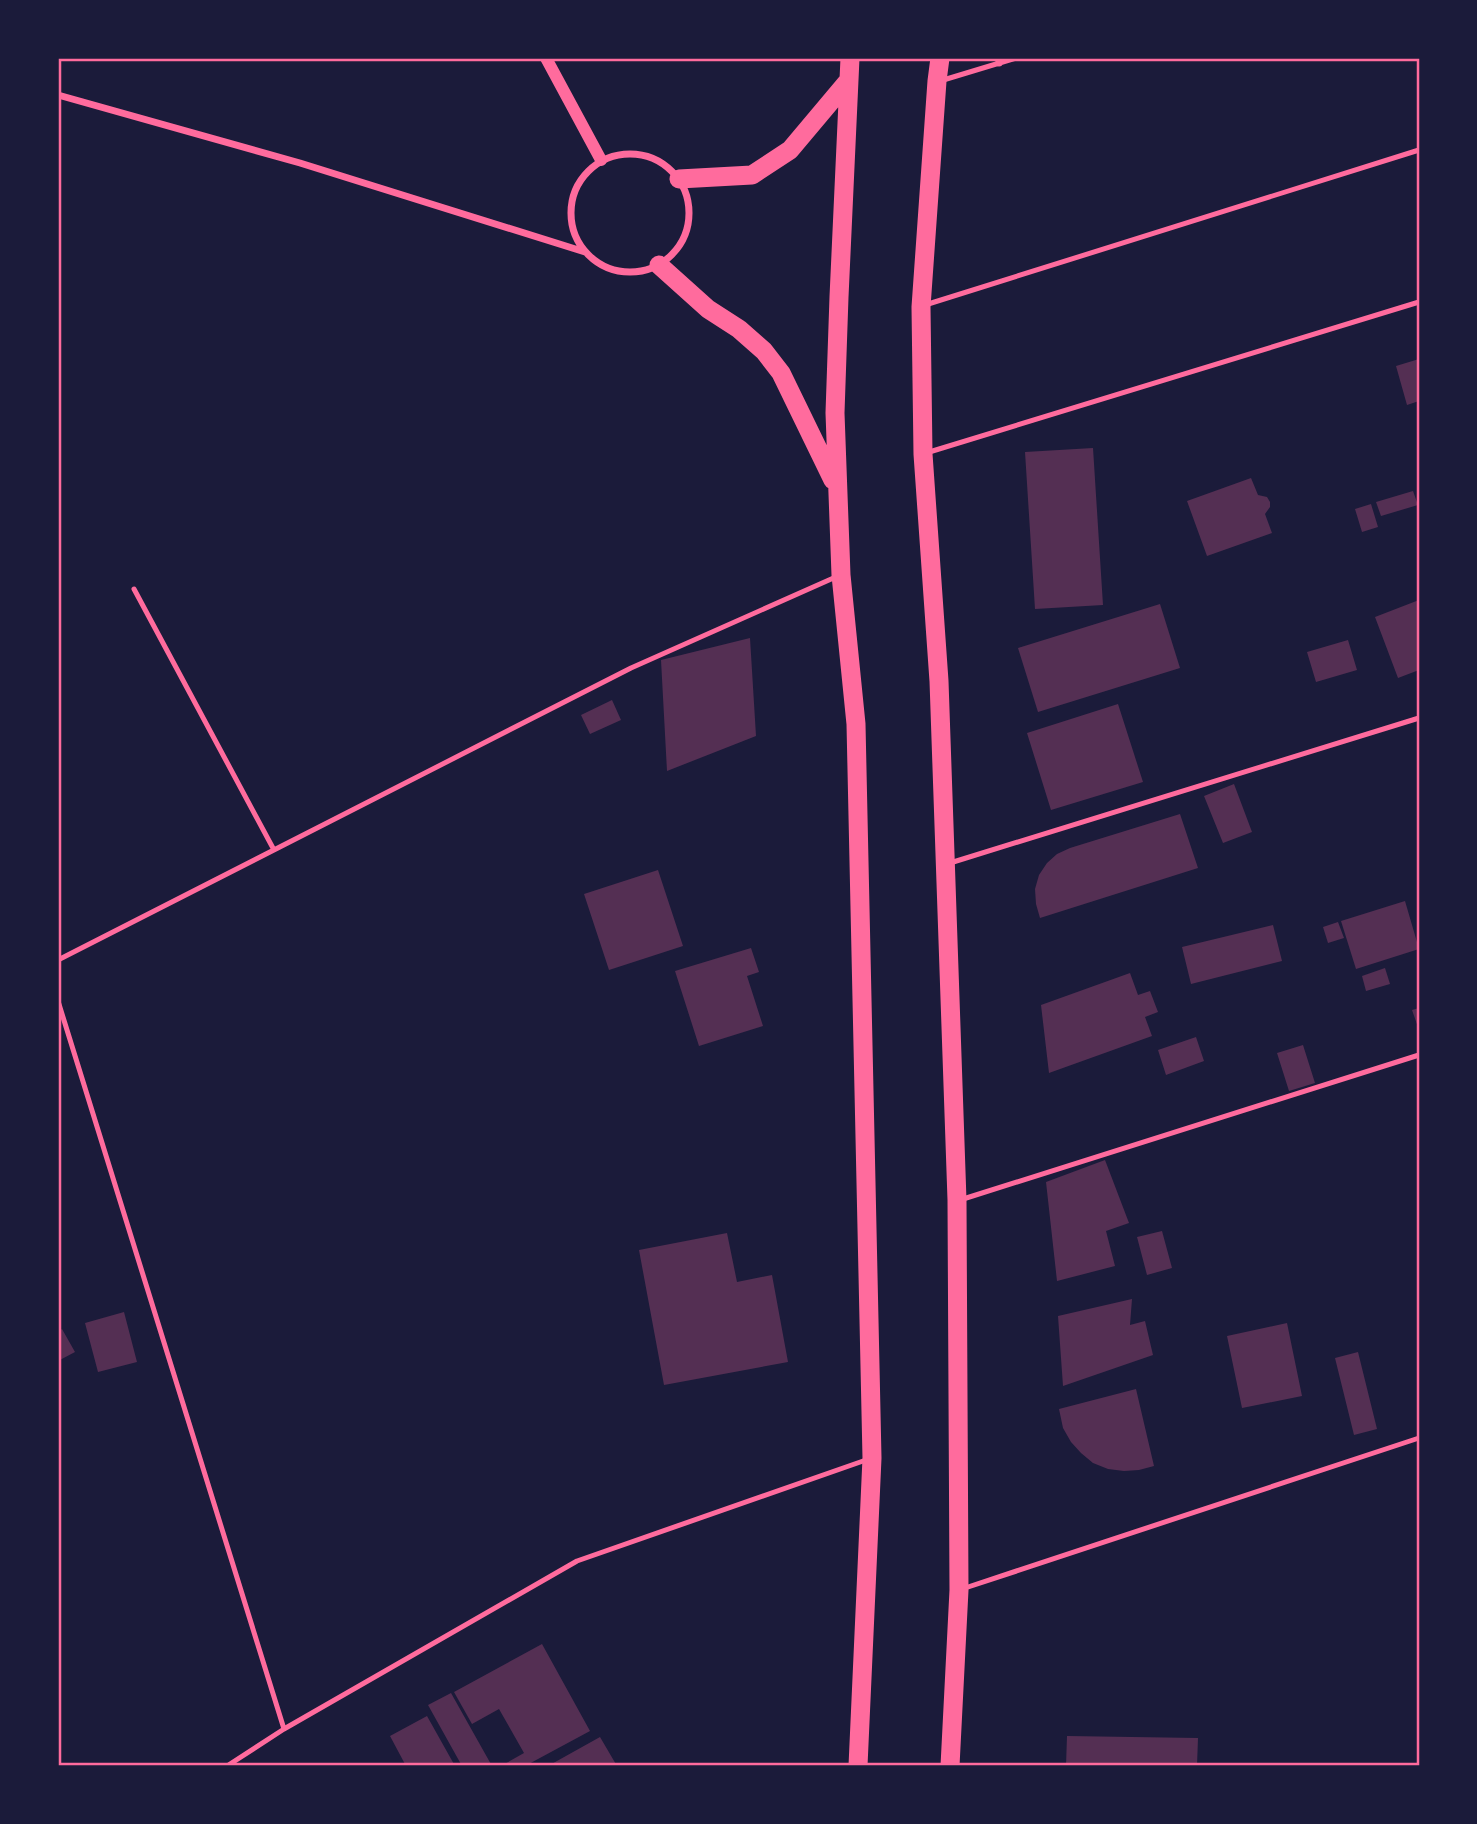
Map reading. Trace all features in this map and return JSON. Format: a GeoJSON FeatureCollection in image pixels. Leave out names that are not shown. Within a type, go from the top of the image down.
{"type":"FeatureCollection","features":[{"type":"Feature","properties":{"kind":"highway"},"geometry":{"type":"LineString","coordinates":[[849,58],[835,413],[841,575],[856,724],[872,1458],[858,1766]]}},
{"type":"Feature","properties":{"kind":"highway"},"geometry":{"type":"LineString","coordinates":[[940,58],[921,307],[923,454],[939,681],[957,1200],[959,1590],[950,1766]]}},
{"type":"Feature","properties":{"kind":"highway"},"geometry":{"type":"LineString","coordinates":[[678,179],[752,175],[790,150],[848,81]]}},
{"type":"Feature","properties":{"kind":"highway"},"geometry":{"type":"LineString","coordinates":[[659,265],[708,309],[739,329],[764,351],[781,373],[837,488]]}},
{"type":"Feature","properties":{"kind":"street"},"geometry":{"type":"LineString","coordinates":[[546,58],[601,160]]}},
{"type":"Feature","properties":{"kind":"street"},"geometry":{"type":"LineString","coordinates":[[58,95],[300,163],[585,253],[601,265],[620,272],[640,272],[659,265],[674,253],[685,236],[690,217],[688,197],[678,179],[665,165],[648,157],[629,154],[601,160],[580,181],[570,218],[575,236],[585,253]]}},
{"type":"Feature","properties":{"kind":"lane"},"geometry":{"type":"LineString","coordinates":[[937,82],[999,60],[1016,58]]}},
{"type":"Feature","properties":{"kind":"lane"},"geometry":{"type":"LineString","coordinates":[[921,307],[1419,150]]}},
{"type":"Feature","properties":{"kind":"lane"},"geometry":{"type":"LineString","coordinates":[[923,454],[1419,302]]}},
{"type":"Feature","properties":{"kind":"lane"},"geometry":{"type":"LineString","coordinates":[[58,960],[631,668],[841,575]]}},
{"type":"Feature","properties":{"kind":"lane"},"geometry":{"type":"LineString","coordinates":[[134,589],[274,850]]}},
{"type":"Feature","properties":{"kind":"lane"},"geometry":{"type":"LineString","coordinates":[[944,865],[1419,718]]}},
{"type":"Feature","properties":{"kind":"lane"},"geometry":{"type":"LineString","coordinates":[[58,1001],[284,1729]]}},
{"type":"Feature","properties":{"kind":"lane"},"geometry":{"type":"LineString","coordinates":[[957,1200],[1419,1055]]}},
{"type":"Feature","properties":{"kind":"lane"},"geometry":{"type":"LineString","coordinates":[[959,1590],[1419,1438]]}},
{"type":"Feature","properties":{"kind":"lane"},"geometry":{"type":"LineString","coordinates":[[227,1766],[284,1729],[577,1561],[872,1458]]}},
{"type":"Feature","properties":{"kind":"building"},"geometry":{"type":"Polygon","coordinates":[[[1419,359],[1419,401],[1407,405],[1396,366],[1419,359]]]}},
{"type":"Feature","properties":{"kind":"building"},"geometry":{"type":"Polygon","coordinates":[[[1093,448],[1103,605],[1035,609],[1025,452],[1093,448]]]}},
{"type":"Feature","properties":{"kind":"building"},"geometry":{"type":"Polygon","coordinates":[[[1251,478],[1258,495],[1267,497],[1270,502],[1265,514],[1272,533],[1207,556],[1187,501],[1251,478]]]}},
{"type":"Feature","properties":{"kind":"building"},"geometry":{"type":"Polygon","coordinates":[[[1413,491],[1418,505],[1381,516],[1376,502],[1413,491]]]}},
{"type":"Feature","properties":{"kind":"building"},"geometry":{"type":"Polygon","coordinates":[[[1371,504],[1378,527],[1362,532],[1355,509],[1371,504]]]}},
{"type":"Feature","properties":{"kind":"building"},"geometry":{"type":"Polygon","coordinates":[[[1419,600],[1419,670],[1398,678],[1375,617],[1419,600]]]}},
{"type":"Feature","properties":{"kind":"building"},"geometry":{"type":"Polygon","coordinates":[[[1160,604],[1180,668],[1038,712],[1018,648],[1160,604]]]}},
{"type":"Feature","properties":{"kind":"building"},"geometry":{"type":"Polygon","coordinates":[[[750,638],[756,736],[667,771],[661,660],[750,638]]]}},
{"type":"Feature","properties":{"kind":"building"},"geometry":{"type":"Polygon","coordinates":[[[1348,640],[1357,670],[1316,682],[1307,652],[1348,640]]]}},
{"type":"Feature","properties":{"kind":"building"},"geometry":{"type":"Polygon","coordinates":[[[612,700],[621,720],[590,734],[581,715],[612,700]]]}},
{"type":"Feature","properties":{"kind":"building"},"geometry":{"type":"Polygon","coordinates":[[[1118,704],[1143,782],[1051,810],[1027,733],[1118,704]]]}},
{"type":"Feature","properties":{"kind":"building"},"geometry":{"type":"Polygon","coordinates":[[[1234,784],[1252,832],[1223,843],[1204,796],[1234,784]]]}},
{"type":"Feature","properties":{"kind":"building"},"geometry":{"type":"Polygon","coordinates":[[[1180,814],[1198,868],[1040,918],[1035,889],[1039,875],[1057,854],[1180,814]]]}},
{"type":"Feature","properties":{"kind":"building"},"geometry":{"type":"Polygon","coordinates":[[[658,870],[683,946],[609,970],[584,894],[658,870]]]}},
{"type":"Feature","properties":{"kind":"building"},"geometry":{"type":"Polygon","coordinates":[[[1405,901],[1419,949],[1356,969],[1341,921],[1405,901]]]}},
{"type":"Feature","properties":{"kind":"building"},"geometry":{"type":"Polygon","coordinates":[[[1338,922],[1344,938],[1328,943],[1323,927],[1338,922]]]}},
{"type":"Feature","properties":{"kind":"building"},"geometry":{"type":"Polygon","coordinates":[[[1273,925],[1282,961],[1191,984],[1182,947],[1273,925]]]}},
{"type":"Feature","properties":{"kind":"building"},"geometry":{"type":"Polygon","coordinates":[[[751,948],[759,972],[747,976],[763,1026],[699,1046],[675,971],[751,948]]]}},
{"type":"Feature","properties":{"kind":"building"},"geometry":{"type":"Polygon","coordinates":[[[1385,968],[1390,984],[1366,991],[1362,976],[1385,968]]]}},
{"type":"Feature","properties":{"kind":"building"},"geometry":{"type":"Polygon","coordinates":[[[1130,973],[1138,995],[1150,991],[1158,1012],[1145,1017],[1152,1036],[1049,1073],[1041,1005],[1130,973]]]}},
{"type":"Feature","properties":{"kind":"building"},"geometry":{"type":"Polygon","coordinates":[[[1419,1008],[1419,1030],[1412,1010],[1419,1008]]]}},
{"type":"Feature","properties":{"kind":"building"},"geometry":{"type":"Polygon","coordinates":[[[1196,1037],[1204,1061],[1166,1075],[1158,1050],[1196,1037]]]}},
{"type":"Feature","properties":{"kind":"building"},"geometry":{"type":"Polygon","coordinates":[[[1303,1045],[1315,1083],[1289,1091],[1277,1053],[1303,1045]]]}},
{"type":"Feature","properties":{"kind":"building"},"geometry":{"type":"Polygon","coordinates":[[[1105,1160],[1129,1223],[1106,1231],[1115,1266],[1057,1281],[1046,1182],[1105,1160]]]}},
{"type":"Feature","properties":{"kind":"building"},"geometry":{"type":"Polygon","coordinates":[[[1162,1231],[1172,1268],[1147,1275],[1137,1237],[1162,1231]]]}},
{"type":"Feature","properties":{"kind":"building"},"geometry":{"type":"Polygon","coordinates":[[[727,1233],[737,1282],[772,1275],[788,1362],[664,1385],[639,1250],[727,1233]]]}},
{"type":"Feature","properties":{"kind":"building"},"geometry":{"type":"Polygon","coordinates":[[[1132,1299],[1130,1325],[1145,1321],[1153,1355],[1063,1386],[1058,1316],[1132,1299]]]}},
{"type":"Feature","properties":{"kind":"building"},"geometry":{"type":"Polygon","coordinates":[[[124,1312],[137,1362],[98,1372],[85,1323],[124,1312]]]}},
{"type":"Feature","properties":{"kind":"building"},"geometry":{"type":"Polygon","coordinates":[[[1287,1323],[1302,1396],[1242,1408],[1227,1336],[1287,1323]]]}},
{"type":"Feature","properties":{"kind":"building"},"geometry":{"type":"Polygon","coordinates":[[[62,1329],[75,1352],[58,1361],[58,1332],[62,1329]]]}},
{"type":"Feature","properties":{"kind":"building"},"geometry":{"type":"Polygon","coordinates":[[[1358,1352],[1377,1429],[1354,1435],[1335,1358],[1358,1352]]]}},
{"type":"Feature","properties":{"kind":"building"},"geometry":{"type":"Polygon","coordinates":[[[1136,1389],[1154,1466],[1124,1471],[1093,1463],[1071,1442],[1063,1428],[1059,1409],[1136,1389]]]}},
{"type":"Feature","properties":{"kind":"building"},"geometry":{"type":"Polygon","coordinates":[[[542,1644],[590,1731],[525,1766],[501,1766],[524,1753],[499,1709],[472,1724],[454,1692],[542,1644]]]}},
{"type":"Feature","properties":{"kind":"building"},"geometry":{"type":"Polygon","coordinates":[[[451,1693],[492,1766],[462,1766],[428,1705],[451,1693]]]}},
{"type":"Feature","properties":{"kind":"building"},"geometry":{"type":"Polygon","coordinates":[[[427,1716],[455,1766],[406,1766],[390,1736],[427,1716]]]}},
{"type":"Feature","properties":{"kind":"building"},"geometry":{"type":"Polygon","coordinates":[[[1067,1736],[1198,1738],[1197,1766],[1066,1766],[1067,1736]]]}},
{"type":"Feature","properties":{"kind":"building"},"geometry":{"type":"Polygon","coordinates":[[[600,1737],[617,1766],[548,1766],[600,1737]]]}}]}
